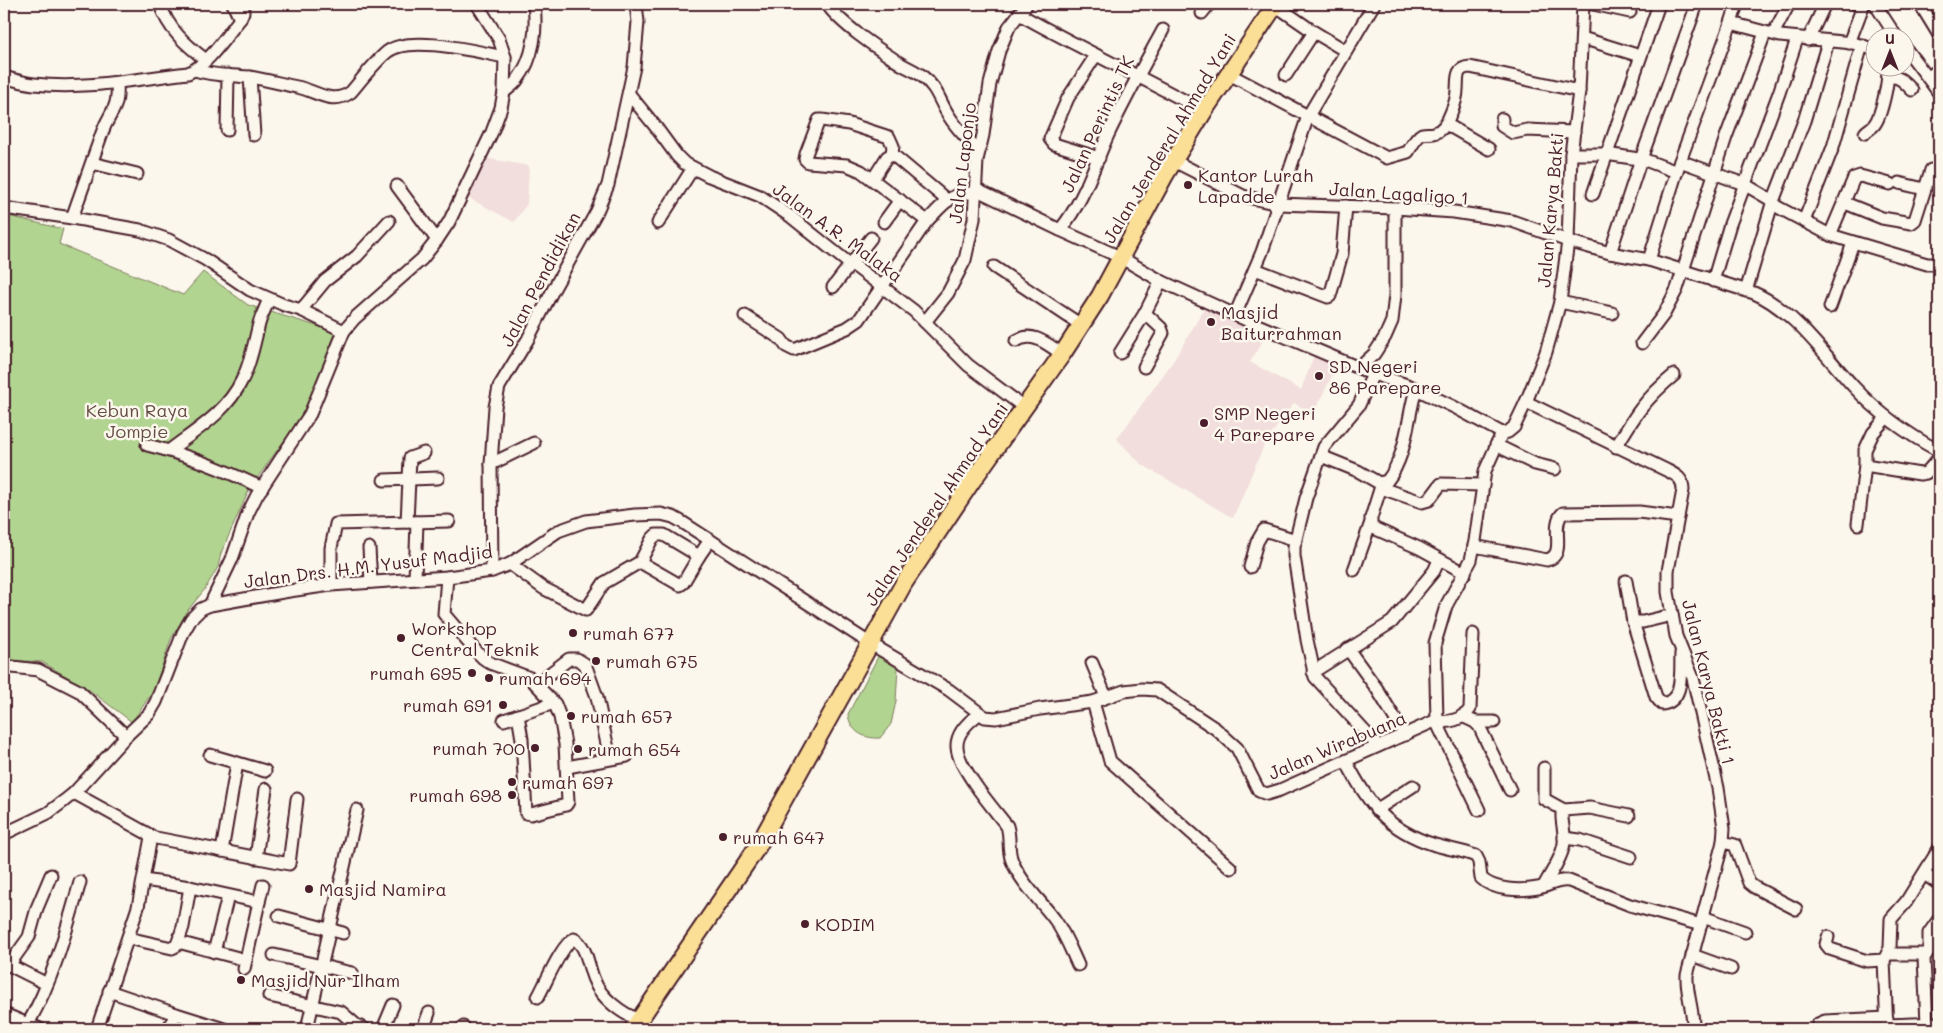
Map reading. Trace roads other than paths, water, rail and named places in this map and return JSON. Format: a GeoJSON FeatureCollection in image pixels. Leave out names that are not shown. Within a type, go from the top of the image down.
{"type":"FeatureCollection","features":[{"type":"Feature","properties":{"kind":"highway","name":"Jalan Jenderal Ahmad Yani"},"geometry":{"type":"LineString","coordinates":[[637,1024],[758,846],[904,583],[1100,296],[1120,257],[1204,111],[1276,4]]}},
{"type":"Feature","properties":{"kind":"street"},"geometry":{"type":"LineString","coordinates":[[160,4],[168,24],[183,42],[206,60]]}},
{"type":"Feature","properties":{"kind":"street"},"geometry":{"type":"LineString","coordinates":[[233,4],[240,19]]}},
{"type":"Feature","properties":{"kind":"street"},"geometry":{"type":"LineString","coordinates":[[4,77],[33,84],[66,86],[117,83],[188,73],[195,70],[206,60],[240,19],[243,12],[243,4]]}},
{"type":"Feature","properties":{"kind":"street"},"geometry":{"type":"LineString","coordinates":[[4,834],[48,813],[74,793],[126,736],[149,714],[156,702],[183,633],[191,618],[200,609],[210,605],[232,558],[245,519],[262,488],[307,419],[344,331],[355,318],[422,259],[452,216],[492,132],[501,108],[504,92],[505,57],[499,38],[477,4]]}},
{"type":"Feature","properties":{"kind":"street"},"geometry":{"type":"LineString","coordinates":[[504,92],[518,80],[526,67],[536,27],[534,4]]}},
{"type":"Feature","properties":{"kind":"street","name":"Jalan Pendidikan"},"geometry":{"type":"LineString","coordinates":[[492,571],[492,464],[495,407],[499,387],[528,339],[597,210],[608,185],[622,114],[629,94],[634,67],[638,22],[636,4]]}},
{"type":"Feature","properties":{"kind":"street"},"geometry":{"type":"LineString","coordinates":[[827,4],[850,27],[901,64],[922,76],[938,94],[957,128],[978,151]]}},
{"type":"Feature","properties":{"kind":"street","name":"Jalan Laponjo"},"geometry":{"type":"LineString","coordinates":[[925,322],[948,293],[965,260],[974,219],[978,151],[990,84],[999,50],[1009,27],[1027,4]]}},
{"type":"Feature","properties":{"kind":"street"},"geometry":{"type":"LineString","coordinates":[[1276,4],[1314,32],[1346,51]]}},
{"type":"Feature","properties":{"kind":"street"},"geometry":{"type":"LineString","coordinates":[[1235,315],[1255,269],[1308,116],[1374,4]]}},
{"type":"Feature","properties":{"kind":"street","name":"Jalan Karya Bakti"},"geometry":{"type":"LineString","coordinates":[[1502,433],[1508,432],[1514,426],[1526,402],[1546,352],[1560,302],[1568,240],[1583,4]]}},
{"type":"Feature","properties":{"kind":"street"},"geometry":{"type":"LineString","coordinates":[[1593,4],[1630,12]]}},
{"type":"Feature","properties":{"kind":"street"},"geometry":{"type":"LineString","coordinates":[[1594,194],[1606,154],[1659,4]]}},
{"type":"Feature","properties":{"kind":"street"},"geometry":{"type":"LineString","coordinates":[[1610,252],[1641,159],[1697,4]]}},
{"type":"Feature","properties":{"kind":"street"},"geometry":{"type":"LineString","coordinates":[[1649,260],[1679,166],[1737,4]]}},
{"type":"Feature","properties":{"kind":"street"},"geometry":{"type":"LineString","coordinates":[[1642,343],[1674,297],[1713,173],[1745,82],[1769,34],[1789,4]]}},
{"type":"Feature","properties":{"kind":"street"},"geometry":{"type":"LineString","coordinates":[[1713,281],[1744,184],[1774,106],[1802,39],[1825,4]]}},
{"type":"Feature","properties":{"kind":"street"},"geometry":{"type":"LineString","coordinates":[[1849,43],[1863,6],[1856,4]]}},
{"type":"Feature","properties":{"kind":"street"},"geometry":{"type":"LineString","coordinates":[[1875,4],[1891,28]]}},
{"type":"Feature","properties":{"kind":"street"},"geometry":{"type":"LineString","coordinates":[[1920,4],[1939,34]]}},
{"type":"Feature","properties":{"kind":"street"},"geometry":{"type":"LineString","coordinates":[[1019,14],[1204,111]]}},
{"type":"Feature","properties":{"kind":"street"},"geometry":{"type":"LineString","coordinates":[[1731,23],[1769,34],[1849,43],[1866,47]]}},
{"type":"Feature","properties":{"kind":"street","name":"Jalan Perintis TK"},"geometry":{"type":"LineString","coordinates":[[1060,230],[1074,213],[1083,196],[1138,75],[1163,30]]}},
{"type":"Feature","properties":{"kind":"street"},"geometry":{"type":"LineString","coordinates":[[1286,75],[1314,32]]}},
{"type":"Feature","properties":{"kind":"street"},"geometry":{"type":"LineString","coordinates":[[1582,38],[1640,56]]}},
{"type":"Feature","properties":{"kind":"street"},"geometry":{"type":"LineString","coordinates":[[1746,291],[1772,202],[1804,121],[1828,42]]}},
{"type":"Feature","properties":{"kind":"street"},"geometry":{"type":"LineString","coordinates":[[195,70],[210,74],[250,77],[310,90],[336,99],[344,97],[351,92],[388,52],[400,46],[432,45],[505,57]]}},
{"type":"Feature","properties":{"kind":"street"},"geometry":{"type":"LineString","coordinates":[[1804,221],[1833,147],[1862,46]]}},
{"type":"Feature","properties":{"kind":"street"},"geometry":{"type":"LineString","coordinates":[[1096,55],[1068,98],[1050,139],[1054,144],[1099,158]]}},
{"type":"Feature","properties":{"kind":"street"},"geometry":{"type":"LineString","coordinates":[[1916,62],[1939,93]]}},
{"type":"Feature","properties":{"kind":"street"},"geometry":{"type":"LineString","coordinates":[[1229,74],[1387,158],[1408,152],[1422,134],[1440,131],[1446,124],[1458,91],[1457,76],[1460,70],[1465,68],[1470,67],[1579,90]]}},
{"type":"Feature","properties":{"kind":"street"},"geometry":{"type":"LineString","coordinates":[[1928,78],[1939,69]]}},
{"type":"Feature","properties":{"kind":"street"},"geometry":{"type":"LineString","coordinates":[[227,130],[228,75]]}},
{"type":"Feature","properties":{"kind":"street"},"geometry":{"type":"LineString","coordinates":[[250,77],[254,135]]}},
{"type":"Feature","properties":{"kind":"street"},"geometry":{"type":"LineString","coordinates":[[1865,133],[1875,125],[1884,98],[1887,78]]}},
{"type":"Feature","properties":{"kind":"street"},"geometry":{"type":"LineString","coordinates":[[1899,78],[1912,90]]}},
{"type":"Feature","properties":{"kind":"street"},"geometry":{"type":"LineString","coordinates":[[72,218],[103,131],[117,102],[117,83]]}},
{"type":"Feature","properties":{"kind":"street","name":"Jalan A.R. Malaka"},"geometry":{"type":"LineString","coordinates":[[629,94],[656,126],[676,156],[693,168],[760,196],[790,216],[850,265],[914,311],[968,364],[1025,408]]}},
{"type":"Feature","properties":{"kind":"street"},"geometry":{"type":"LineString","coordinates":[[1502,119],[1502,126],[1513,133],[1527,130],[1574,132]]}},
{"type":"Feature","properties":{"kind":"street"},"geometry":{"type":"LineString","coordinates":[[892,154],[893,146],[888,137],[849,124],[819,120],[805,159],[808,162],[847,166],[861,171],[926,221]]}},
{"type":"Feature","properties":{"kind":"street"},"geometry":{"type":"LineString","coordinates":[[1446,124],[1489,149]]}},
{"type":"Feature","properties":{"kind":"street"},"geometry":{"type":"LineString","coordinates":[[892,154],[948,201]]}},
{"type":"Feature","properties":{"kind":"street"},"geometry":{"type":"LineString","coordinates":[[873,179],[887,157],[892,154]]}},
{"type":"Feature","properties":{"kind":"street"},"geometry":{"type":"LineString","coordinates":[[1572,154],[1606,154],[1713,173],[1744,184],[1830,235],[1927,264],[1939,264]]}},
{"type":"Feature","properties":{"kind":"street","name":"Jalan Lagaligo 1"},"geometry":{"type":"LineString","coordinates":[[1174,161],[1243,196],[1278,204],[1454,212],[1512,221],[1610,252],[1649,260],[1768,299],[1802,329],[1853,386],[1886,418],[1939,451]]}},
{"type":"Feature","properties":{"kind":"street"},"geometry":{"type":"LineString","coordinates":[[92,163],[137,174]]}},
{"type":"Feature","properties":{"kind":"street"},"geometry":{"type":"LineString","coordinates":[[658,222],[693,168]]}},
{"type":"Feature","properties":{"kind":"street"},"geometry":{"type":"LineString","coordinates":[[1845,202],[1882,218],[1908,224],[1915,220],[1931,170]]}},
{"type":"Feature","properties":{"kind":"street"},"geometry":{"type":"LineString","coordinates":[[1830,235],[1845,202],[1850,184],[1856,176],[1924,190]]}},
{"type":"Feature","properties":{"kind":"street"},"geometry":{"type":"LineString","coordinates":[[397,186],[437,240]]}},
{"type":"Feature","properties":{"kind":"street"},"geometry":{"type":"LineString","coordinates":[[745,316],[781,339],[790,349],[800,348],[848,328],[860,320],[926,221],[948,201],[962,192],[975,191],[1120,257],[1161,281],[1235,315],[1373,374],[1416,389],[1502,433],[1486,469],[1474,546],[1465,573],[1446,606],[1435,643],[1436,721],[1480,810]]}},
{"type":"Feature","properties":{"kind":"street"},"geometry":{"type":"LineString","coordinates":[[884,222],[900,200]]}},
{"type":"Feature","properties":{"kind":"street"},"geometry":{"type":"LineString","coordinates":[[1255,269],[1328,297],[1330,296],[1342,254],[1346,206]]}},
{"type":"Feature","properties":{"kind":"street"},"geometry":{"type":"LineString","coordinates":[[4,208],[140,230],[169,240],[206,260],[250,290],[301,310],[344,331]]}},
{"type":"Feature","properties":{"kind":"street"},"geometry":{"type":"LineString","coordinates":[[1359,368],[1374,354],[1385,337],[1392,321],[1395,295],[1395,208]]}},
{"type":"Feature","properties":{"kind":"street"},"geometry":{"type":"LineString","coordinates":[[301,310],[325,281],[357,256],[389,221]]}},
{"type":"Feature","properties":{"kind":"street"},"geometry":{"type":"LineString","coordinates":[[833,287],[871,238]]}},
{"type":"Feature","properties":{"kind":"street"},"geometry":{"type":"LineString","coordinates":[[1830,307],[1853,243]]}},
{"type":"Feature","properties":{"kind":"street"},"geometry":{"type":"LineString","coordinates":[[994,268],[1081,325]]}},
{"type":"Feature","properties":{"kind":"street"},"geometry":{"type":"LineString","coordinates":[[1120,353],[1145,313],[1161,281]]}},
{"type":"Feature","properties":{"kind":"street"},"geometry":{"type":"LineString","coordinates":[[170,450],[203,426],[235,393],[249,362],[259,324],[269,299]]}},
{"type":"Feature","properties":{"kind":"street"},"geometry":{"type":"LineString","coordinates":[[1560,302],[1612,313]]}},
{"type":"Feature","properties":{"kind":"street"},"geometry":{"type":"LineString","coordinates":[[1144,366],[1163,333],[1161,328],[1145,313]]}},
{"type":"Feature","properties":{"kind":"street"},"geometry":{"type":"LineString","coordinates":[[1016,341],[1022,338],[1037,338],[1062,354]]}},
{"type":"Feature","properties":{"kind":"street"},"geometry":{"type":"LineString","coordinates":[[1373,374],[1359,404],[1328,441],[1321,456],[1306,498],[1294,556],[1313,672],[1324,688],[1378,746]]}},
{"type":"Feature","properties":{"kind":"street"},"geometry":{"type":"LineString","coordinates":[[1616,447],[1630,422],[1647,399],[1674,374]]}},
{"type":"Feature","properties":{"kind":"street"},"geometry":{"type":"LineString","coordinates":[[1354,570],[1370,525],[1381,485],[1390,477],[1405,440],[1416,389]]}},
{"type":"Feature","properties":{"kind":"street","name":"Jalan Karya Bakti 1"},"geometry":{"type":"LineString","coordinates":[[1526,402],[1666,470],[1680,478],[1683,483],[1667,580],[1672,615],[1681,650],[1693,678],[1718,788],[1724,828],[1723,842],[1687,975],[1686,988],[1693,1020],[1693,1029]]}},
{"type":"Feature","properties":{"kind":"street"},"geometry":{"type":"LineString","coordinates":[[1858,524],[1868,442],[1872,433],[1886,418]]}},
{"type":"Feature","properties":{"kind":"street"},"geometry":{"type":"LineString","coordinates":[[492,464],[534,443]]}},
{"type":"Feature","properties":{"kind":"street"},"geometry":{"type":"LineString","coordinates":[[147,445],[170,450],[220,468],[262,488]]}},
{"type":"Feature","properties":{"kind":"street"},"geometry":{"type":"LineString","coordinates":[[1496,445],[1535,464],[1555,469]]}},
{"type":"Feature","properties":{"kind":"street"},"geometry":{"type":"LineString","coordinates":[[415,579],[408,480],[410,458],[424,453]]}},
{"type":"Feature","properties":{"kind":"street"},"geometry":{"type":"LineString","coordinates":[[1321,456],[1358,471],[1381,485],[1422,502],[1429,500],[1441,484],[1483,485]]}},
{"type":"Feature","properties":{"kind":"street"},"geometry":{"type":"LineString","coordinates":[[1866,465],[1920,474],[1926,473],[1939,458]]}},
{"type":"Feature","properties":{"kind":"street"},"geometry":{"type":"LineString","coordinates":[[384,480],[438,478]]}},
{"type":"Feature","properties":{"kind":"street"},"geometry":{"type":"LineString","coordinates":[[1474,546],[1547,560],[1552,559],[1557,553],[1558,520],[1562,513],[1639,512],[1678,517]]}},
{"type":"Feature","properties":{"kind":"street","name":"Jalan Drs. H.M. Yusuf Madjid"},"geometry":{"type":"LineString","coordinates":[[210,605],[331,585],[447,577],[492,571],[510,564],[558,531],[586,521],[635,515],[665,515],[673,517],[710,540],[871,644]]}},
{"type":"Feature","properties":{"kind":"street"},"geometry":{"type":"LineString","coordinates":[[331,585],[331,548],[336,524],[449,521]]}},
{"type":"Feature","properties":{"kind":"street"},"geometry":{"type":"LineString","coordinates":[[1370,525],[1375,530],[1418,548],[1465,573]]}},
{"type":"Feature","properties":{"kind":"street"},"geometry":{"type":"LineString","coordinates":[[1250,566],[1257,542],[1264,530],[1296,540]]}},
{"type":"Feature","properties":{"kind":"street"},"geometry":{"type":"LineString","coordinates":[[510,564],[543,588],[586,610],[604,583],[640,562],[653,537],[660,534],[666,536],[699,556]]}},
{"type":"Feature","properties":{"kind":"street"},"geometry":{"type":"LineString","coordinates":[[640,562],[680,585],[710,540]]}},
{"type":"Feature","properties":{"kind":"street"},"geometry":{"type":"LineString","coordinates":[[369,548],[371,582]]}},
{"type":"Feature","properties":{"kind":"street"},"geometry":{"type":"LineString","coordinates":[[1313,672],[1348,648],[1392,622],[1434,571],[1439,560]]}},
{"type":"Feature","properties":{"kind":"street"},"geometry":{"type":"LineString","coordinates":[[447,577],[444,610],[449,620],[472,648],[484,659],[527,676],[554,703],[560,717],[567,767],[568,805],[527,814],[522,739],[518,715]]}},
{"type":"Feature","properties":{"kind":"street"},"geometry":{"type":"LineString","coordinates":[[1626,581],[1633,622],[1656,696],[1662,704],[1671,702],[1678,694],[1681,650]]}},
{"type":"Feature","properties":{"kind":"street"},"geometry":{"type":"LineString","coordinates":[[1633,622],[1643,622],[1672,615]]}},
{"type":"Feature","properties":{"kind":"street"},"geometry":{"type":"LineString","coordinates":[[1462,716],[1467,714],[1470,709],[1473,634]]}},
{"type":"Feature","properties":{"kind":"street"},"geometry":{"type":"LineString","coordinates":[[871,644],[948,690],[979,714],[964,728],[958,737],[958,758],[976,786],[1007,826],[1009,853],[1014,866],[1030,890],[1057,923],[1078,965]]}},
{"type":"Feature","properties":{"kind":"street"},"geometry":{"type":"LineString","coordinates":[[1348,648],[1377,689],[1405,735]]}},
{"type":"Feature","properties":{"kind":"street"},"geometry":{"type":"LineString","coordinates":[[536,684],[569,659],[577,659],[585,664],[597,697],[610,758]]}},
{"type":"Feature","properties":{"kind":"street"},"geometry":{"type":"LineString","coordinates":[[1092,663],[1106,697]]}},
{"type":"Feature","properties":{"kind":"street"},"geometry":{"type":"LineString","coordinates":[[4,666],[38,670],[79,692],[126,736]]}},
{"type":"Feature","properties":{"kind":"street","name":"Jalan Wirabuana"},"geometry":{"type":"LineString","coordinates":[[979,714],[996,718],[1040,709],[1093,702],[1124,691],[1154,689],[1216,729],[1237,748],[1257,788],[1267,794],[1291,787],[1436,721],[1448,723],[1462,716]]}},
{"type":"Feature","properties":{"kind":"street"},"geometry":{"type":"LineString","coordinates":[[1093,702],[1110,761],[1231,868]]}},
{"type":"Feature","properties":{"kind":"street"},"geometry":{"type":"LineString","coordinates":[[504,720],[554,703]]}},
{"type":"Feature","properties":{"kind":"street"},"geometry":{"type":"LineString","coordinates":[[1462,716],[1475,722],[1494,722]]}},
{"type":"Feature","properties":{"kind":"street"},"geometry":{"type":"LineString","coordinates":[[1475,722],[1488,743],[1510,790]]}},
{"type":"Feature","properties":{"kind":"street"},"geometry":{"type":"LineString","coordinates":[[210,755],[265,771]]}},
{"type":"Feature","properties":{"kind":"street"},"geometry":{"type":"LineString","coordinates":[[567,767],[627,756]]}},
{"type":"Feature","properties":{"kind":"street"},"geometry":{"type":"LineString","coordinates":[[1346,761],[1359,786],[1376,810],[1394,825],[1433,844],[1476,856],[1479,862],[1481,878],[1489,885],[1518,889],[1544,886],[1560,880],[1573,882],[1630,905],[1745,932]]}},
{"type":"Feature","properties":{"kind":"street"},"geometry":{"type":"LineString","coordinates":[[222,851],[237,763]]}},
{"type":"Feature","properties":{"kind":"street"},"geometry":{"type":"LineString","coordinates":[[1544,768],[1544,798],[1564,810],[1590,808],[1629,816]]}},
{"type":"Feature","properties":{"kind":"street"},"geometry":{"type":"LineString","coordinates":[[1376,810],[1413,786]]}},
{"type":"Feature","properties":{"kind":"street"},"geometry":{"type":"LineString","coordinates":[[256,858],[266,789]]}},
{"type":"Feature","properties":{"kind":"street"},"geometry":{"type":"LineString","coordinates":[[74,793],[122,818],[151,837],[289,864],[297,799]]}},
{"type":"Feature","properties":{"kind":"street"},"geometry":{"type":"LineString","coordinates":[[307,1029],[328,929],[357,810]]}},
{"type":"Feature","properties":{"kind":"street"},"geometry":{"type":"LineString","coordinates":[[1544,886],[1564,847],[1561,819],[1564,810]]}},
{"type":"Feature","properties":{"kind":"street"},"geometry":{"type":"LineString","coordinates":[[96,1029],[138,908],[151,837]]}},
{"type":"Feature","properties":{"kind":"street"},"geometry":{"type":"LineString","coordinates":[[1564,838],[1580,840],[1631,857]]}},
{"type":"Feature","properties":{"kind":"street"},"geometry":{"type":"LineString","coordinates":[[1723,842],[1735,845],[1746,877],[1754,887],[1796,909]]}},
{"type":"Feature","properties":{"kind":"street"},"geometry":{"type":"LineString","coordinates":[[1887,1024],[1886,957],[1890,948],[1891,919],[1906,902],[1939,849]]}},
{"type":"Feature","properties":{"kind":"street"},"geometry":{"type":"LineString","coordinates":[[1924,874],[1939,884]]}},
{"type":"Feature","properties":{"kind":"street"},"geometry":{"type":"LineString","coordinates":[[47,984],[6,969],[29,937],[37,908],[51,875]]}},
{"type":"Feature","properties":{"kind":"street"},"geometry":{"type":"LineString","coordinates":[[144,880],[190,887],[259,902]]}},
{"type":"Feature","properties":{"kind":"street"},"geometry":{"type":"LineString","coordinates":[[27,1027],[61,949],[80,882]]}},
{"type":"Feature","properties":{"kind":"street"},"geometry":{"type":"LineString","coordinates":[[178,942],[214,952],[245,964],[263,885]]}},
{"type":"Feature","properties":{"kind":"street"},"geometry":{"type":"LineString","coordinates":[[128,938],[172,948],[176,946],[183,927],[190,887]]}},
{"type":"Feature","properties":{"kind":"street"},"geometry":{"type":"LineString","coordinates":[[214,952],[228,896]]}},
{"type":"Feature","properties":{"kind":"street"},"geometry":{"type":"LineString","coordinates":[[279,916],[343,933]]}},
{"type":"Feature","properties":{"kind":"street"},"geometry":{"type":"LineString","coordinates":[[1927,1024],[1924,958],[1929,950],[1929,933],[1939,919]]}},
{"type":"Feature","properties":{"kind":"street"},"geometry":{"type":"LineString","coordinates":[[1828,937],[1826,944],[1830,949],[1867,961],[1886,957],[1926,954]]}},
{"type":"Feature","properties":{"kind":"street"},"geometry":{"type":"LineString","coordinates":[[538,997],[563,949],[569,941],[574,939],[580,944],[594,982],[605,996],[637,1024]]}},
{"type":"Feature","properties":{"kind":"street"},"geometry":{"type":"LineString","coordinates":[[1692,954],[1731,969]]}},
{"type":"Feature","properties":{"kind":"street"},"geometry":{"type":"LineString","coordinates":[[274,955],[352,973]]}},
{"type":"Feature","properties":{"kind":"street"},"geometry":{"type":"LineString","coordinates":[[109,991],[224,1029]]}},
{"type":"Feature","properties":{"kind":"street"},"geometry":{"type":"LineString","coordinates":[[269,996],[312,1004],[341,1012],[356,1025],[365,1029]]}},
{"type":"Feature","properties":{"kind":"street"},"geometry":{"type":"LineString","coordinates":[[383,1029],[393,1006]]}},
{"type":"Feature","properties":{"kind":"street"},"geometry":{"type":"LineString","coordinates":[[423,1029],[429,1013]]}},
{"type":"Feature","properties":{"kind":"street"},"geometry":{"type":"LineString","coordinates":[[4,1014],[27,1027],[40,1029]]}},
{"type":"Feature","properties":{"kind":"street"},"geometry":{"type":"LineString","coordinates":[[168,1029],[176,1014]]}},
{"type":"Feature","properties":{"kind":"street"},"geometry":{"type":"LineString","coordinates":[[1816,1029],[1818,1024],[1825,1021],[1939,1024]]}},
{"type":"Feature","properties":{"kind":"place","name":"Kantor Lurah Lapadde"},"geometry":{"type":"Point","coordinates":[1188,185]}},
{"type":"Feature","properties":{"kind":"place","name":"Masjid Baiturrahman"},"geometry":{"type":"Point","coordinates":[1211,322]}},
{"type":"Feature","properties":{"kind":"place","name":"SD Negeri 86 Parepare"},"geometry":{"type":"Point","coordinates":[1319,376]}},
{"type":"Feature","properties":{"kind":"place","name":"SMP Negeri 4 Parepare"},"geometry":{"type":"Point","coordinates":[1204,423]}},
{"type":"Feature","properties":{"kind":"place","name":"rumah 677"},"geometry":{"type":"Point","coordinates":[573,633]}},
{"type":"Feature","properties":{"kind":"place","name":"Workshop Central Teknik"},"geometry":{"type":"Point","coordinates":[401,638]}},
{"type":"Feature","properties":{"kind":"place","name":"rumah 675"},"geometry":{"type":"Point","coordinates":[596,661]}},
{"type":"Feature","properties":{"kind":"place","name":"rumah 695"},"geometry":{"type":"Point","coordinates":[472,673]}},
{"type":"Feature","properties":{"kind":"place","name":"rumah 694"},"geometry":{"type":"Point","coordinates":[489,678]}},
{"type":"Feature","properties":{"kind":"place","name":"rumah 691"},"geometry":{"type":"Point","coordinates":[503,705]}},
{"type":"Feature","properties":{"kind":"place","name":"rumah 657"},"geometry":{"type":"Point","coordinates":[571,716]}},
{"type":"Feature","properties":{"kind":"place","name":"rumah 700"},"geometry":{"type":"Point","coordinates":[535,748]}},
{"type":"Feature","properties":{"kind":"place","name":"rumah 654"},"geometry":{"type":"Point","coordinates":[578,749]}},
{"type":"Feature","properties":{"kind":"place","name":"rumah 697"},"geometry":{"type":"Point","coordinates":[512,782]}},
{"type":"Feature","properties":{"kind":"place","name":"rumah 698"},"geometry":{"type":"Point","coordinates":[512,795]}},
{"type":"Feature","properties":{"kind":"place","name":"rumah 647"},"geometry":{"type":"Point","coordinates":[723,837]}},
{"type":"Feature","properties":{"kind":"place","name":"Masjid Namira"},"geometry":{"type":"Point","coordinates":[309,889]}},
{"type":"Feature","properties":{"kind":"place","name":"KODIM"},"geometry":{"type":"Point","coordinates":[805,924]}},
{"type":"Feature","properties":{"kind":"place","name":"Masjid Nur Ilham"},"geometry":{"type":"Point","coordinates":[241,980]}},
{"type":"Feature","properties":{"kind":"park label","name":"Kebun Raya Jompie"},"geometry":{"type":"Point","coordinates":[137,420]}}]}
